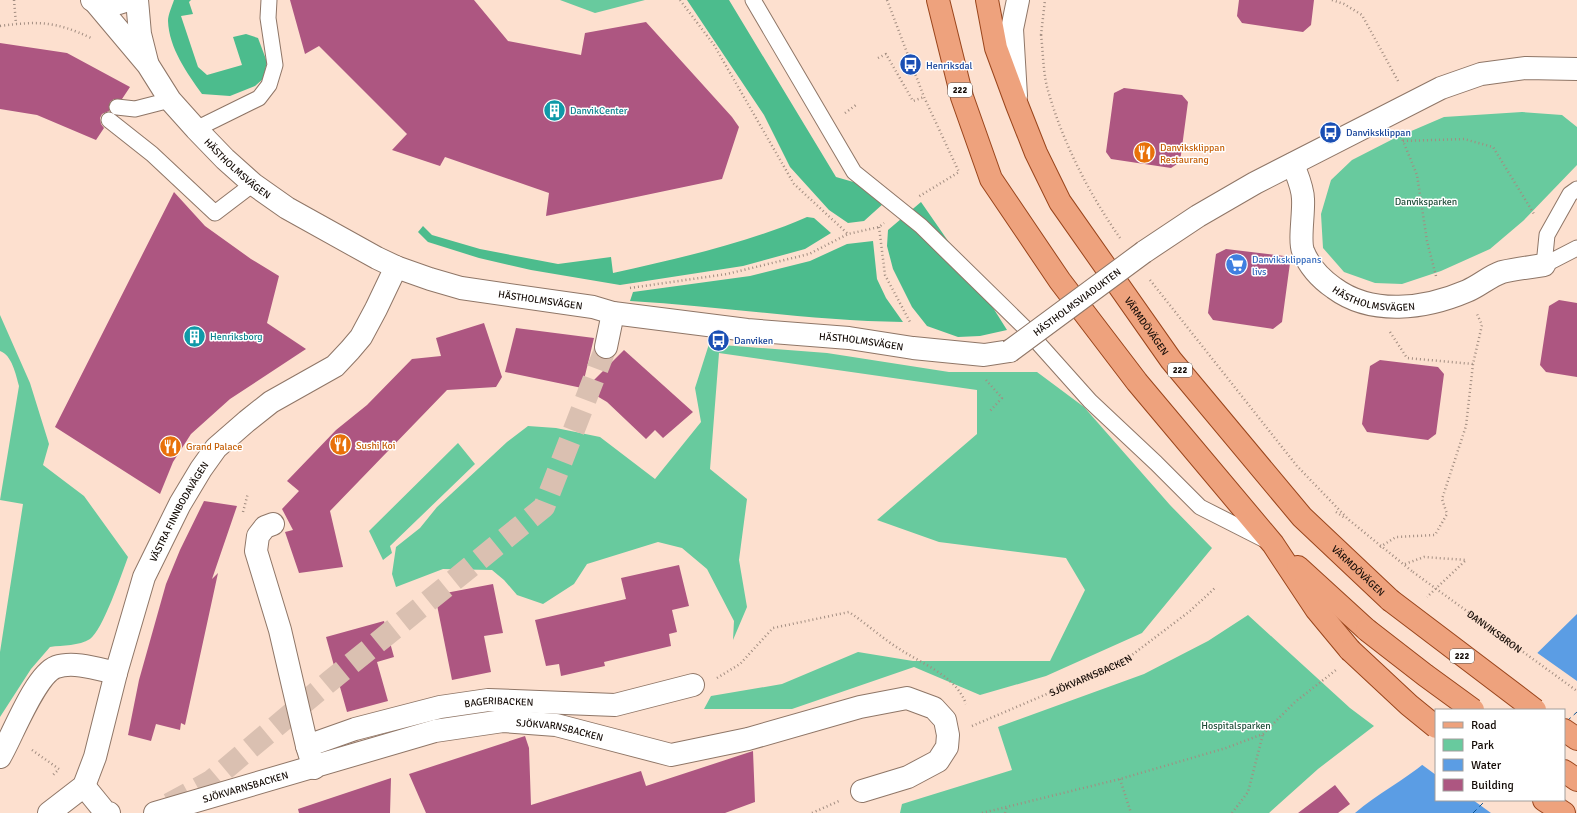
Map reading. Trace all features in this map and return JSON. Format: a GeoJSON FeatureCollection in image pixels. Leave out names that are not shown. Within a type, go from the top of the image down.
{"type":"FeatureCollection","features":[{"type":"Feature","properties":{"kind":"main road","name":"222"},"geometry":{"type":"LineString","coordinates":[[938,0],[962,97],[991,179],[1060,281],[1137,382],[1273,544],[1367,630],[1425,675],[1473,709]]}},
{"type":"Feature","properties":{"kind":"main road","name":"VÄRMDÖVÄGEN"},"geometry":{"type":"LineString","coordinates":[[987,0],[996,48],[1036,153],[1060,202],[1171,360],[1302,517],[1390,600],[1534,709]]}},
{"type":"Feature","properties":{"kind":"main road"},"geometry":{"type":"LineString","coordinates":[[1273,544],[1316,610],[1350,650],[1409,705],[1435,726]]}},
{"type":"Feature","properties":{"kind":"main road"},"geometry":{"type":"LineString","coordinates":[[1565,731],[1577,740]]}},
{"type":"Feature","properties":{"kind":"main road"},"geometry":{"type":"LineString","coordinates":[[1565,772],[1577,780]]}},
{"type":"Feature","properties":{"kind":"main road"},"geometry":{"type":"LineString","coordinates":[[1546,801],[1564,813]]}},
{"type":"Feature","properties":{"kind":"street"},"geometry":{"type":"LineString","coordinates":[[94,1],[111,5],[127,0]]}},
{"type":"Feature","properties":{"kind":"street","name":"HÄSTHOLMSVÄGEN"},"geometry":{"type":"LineString","coordinates":[[137,0],[140,34],[148,65]]}},
{"type":"Feature","properties":{"kind":"street"},"geometry":{"type":"LineString","coordinates":[[1017,105],[1012,29],[1018,0]]}},
{"type":"Feature","properties":{"kind":"street","name":"HÄSTHOLMSVÄGEN"},"geometry":{"type":"LineString","coordinates":[[94,1],[148,65],[170,100],[225,159],[253,184],[287,208],[396,267],[462,288],[603,310],[747,330],[849,338],[913,348],[984,355],[1010,351]]}},
{"type":"Feature","properties":{"kind":"street"},"geometry":{"type":"LineString","coordinates":[[1134,248],[1410,102],[1441,88],[1481,74],[1526,68],[1577,69]]}},
{"type":"Feature","properties":{"kind":"street","name":"HÄSTHOLMSVÄGEN"},"geometry":{"type":"LineString","coordinates":[[1293,164],[1304,198],[1303,250],[1312,267],[1327,284],[1343,295],[1362,303],[1385,306],[1416,306],[1442,300],[1468,291],[1501,273],[1544,265]]}},
{"type":"Feature","properties":{"kind":"street","name":"HÄSTHOLMSVIADUKTEN"},"geometry":{"type":"LineString","coordinates":[[1010,351],[1134,248]]}},
{"type":"Feature","properties":{"kind":"street","name":"VÄSTRA FINNBODAVÄGEN"},"geometry":{"type":"LineString","coordinates":[[84,786],[95,757],[116,673],[144,577],[180,504],[201,469],[216,448],[271,402],[335,366],[360,337],[396,267]]}},
{"type":"Feature","properties":{"kind":"street"},"geometry":{"type":"LineString","coordinates":[[603,310],[606,347]]}},
{"type":"Feature","properties":{"kind":"street"},"geometry":{"type":"LineString","coordinates":[[273,524],[265,527],[258,536],[256,551],[280,630],[307,746],[314,768]]}},
{"type":"Feature","properties":{"kind":"street"},"geometry":{"type":"LineString","coordinates":[[0,757],[30,697],[47,673],[56,667],[75,666],[116,673]]}},
{"type":"Feature","properties":{"kind":"street","name":"BAGERIBACKEN"},"geometry":{"type":"LineString","coordinates":[[307,746],[355,729],[447,706],[488,700],[615,705],[693,685]]}},
{"type":"Feature","properties":{"kind":"street","name":"SJÖKVARNSBACKEN"},"geometry":{"type":"LineString","coordinates":[[155,813],[314,768],[435,731],[503,721],[556,725],[671,755],[748,739],[860,707],[907,698],[934,708],[945,720],[948,735]]}},
{"type":"Feature","properties":{"kind":"street"},"geometry":{"type":"LineString","coordinates":[[862,791],[908,776],[938,761],[947,747],[948,735]]}},
{"type":"Feature","properties":{"kind":"street"},"geometry":{"type":"LineString","coordinates":[[50,813],[84,786],[106,813],[109,813]]}},
{"type":"Feature","properties":{"kind":"lane"},"geometry":{"type":"LineString","coordinates":[[196,129],[259,98],[269,85],[275,65],[268,18],[269,0]]}},
{"type":"Feature","properties":{"kind":"lane"},"geometry":{"type":"LineString","coordinates":[[753,0],[854,172],[922,226],[1023,326],[1090,401],[1200,507],[1273,544]]}},
{"type":"Feature","properties":{"kind":"lane"},"geometry":{"type":"LineString","coordinates":[[117,107],[135,109],[170,100]]}},
{"type":"Feature","properties":{"kind":"lane"},"geometry":{"type":"LineString","coordinates":[[109,120],[152,154],[215,213],[253,184]]}},
{"type":"Feature","properties":{"kind":"lane"},"geometry":{"type":"LineString","coordinates":[[1544,265],[1547,235],[1570,194],[1577,189]]}},
{"type":"Feature","properties":{"kind":"lane"},"geometry":{"type":"LineString","coordinates":[[1544,265],[1577,248]]}},
{"type":"Feature","properties":{"kind":"path"},"geometry":{"type":"LineString","coordinates":[[0,26],[16,24],[14,0]]}},
{"type":"Feature","properties":{"kind":"path"},"geometry":{"type":"LineString","coordinates":[[680,0],[714,45],[794,184],[848,234]]}},
{"type":"Feature","properties":{"kind":"path"},"geometry":{"type":"LineString","coordinates":[[603,310],[608,290],[727,274],[809,254],[848,234],[879,227],[900,209],[960,172],[924,97],[887,0]]}},
{"type":"Feature","properties":{"kind":"path"},"geometry":{"type":"LineString","coordinates":[[1045,0],[1041,35],[1047,86],[1070,154],[1102,213],[1134,248]]}},
{"type":"Feature","properties":{"kind":"path"},"geometry":{"type":"LineString","coordinates":[[1332,0],[1344,4],[1362,15],[1410,102]]}},
{"type":"Feature","properties":{"kind":"path"},"geometry":{"type":"LineString","coordinates":[[878,58],[886,54],[913,101],[924,97]]}},
{"type":"Feature","properties":{"kind":"path"},"geometry":{"type":"LineString","coordinates":[[1391,112],[1417,175],[1427,241],[1442,300]]}},
{"type":"Feature","properties":{"kind":"path"},"geometry":{"type":"LineString","coordinates":[[1403,141],[1464,139],[1493,147],[1547,235]]}},
{"type":"Feature","properties":{"kind":"path"},"geometry":{"type":"LineString","coordinates":[[879,227],[885,275],[914,329]]}},
{"type":"Feature","properties":{"kind":"path","name":"DANVIKSBRON"},"geometry":{"type":"LineString","coordinates":[[1147,275],[1297,466],[1349,520],[1380,547],[1405,564],[1413,572],[1577,691]]}},
{"type":"Feature","properties":{"kind":"path"},"geometry":{"type":"LineString","coordinates":[[1380,547],[1396,537],[1435,535],[1447,514],[1442,499],[1466,426],[1473,364],[1482,325],[1468,291]]}},
{"type":"Feature","properties":{"kind":"path"},"geometry":{"type":"LineString","coordinates":[[1385,306],[1389,329],[1407,358],[1473,364]]}},
{"type":"Feature","properties":{"kind":"path"},"geometry":{"type":"LineString","coordinates":[[984,355],[983,377],[1002,398],[989,412]]}},
{"type":"Feature","properties":{"kind":"path"},"geometry":{"type":"LineString","coordinates":[[1405,564],[1424,557],[1466,560],[1424,600]]}},
{"type":"Feature","properties":{"kind":"path","name":"SJÖKVARNSBACKEN"},"geometry":{"type":"LineString","coordinates":[[948,735],[1124,661],[1190,611],[1216,587]]}},
{"type":"Feature","properties":{"kind":"path"},"geometry":{"type":"LineString","coordinates":[[693,685],[711,681],[740,664],[773,628],[849,612],[900,650],[954,684]]}},
{"type":"Feature","properties":{"kind":"path"},"geometry":{"type":"LineString","coordinates":[[982,813],[1120,779],[1226,748],[1263,734],[1248,792],[1232,813]]}},
{"type":"Feature","properties":{"kind":"path"},"geometry":{"type":"LineString","coordinates":[[26,746],[53,765]]}},
{"type":"Feature","properties":{"kind":"path"},"geometry":{"type":"LineString","coordinates":[[1120,779],[1131,813]]}},
{"type":"Feature","properties":{"kind":"path"},"geometry":{"type":"LineString","coordinates":[[812,813],[862,791]]}},
{"type":"Feature","properties":{"kind":"path"},"geometry":{"type":"LineString","coordinates":[[1004,813],[1007,807]]}},
{"type":"Feature","properties":{"kind":"green space"},"geometry":{"type":"Polygon","coordinates":[[[174,0],[191,0],[189,2],[193,14],[181,16],[198,67],[207,75],[242,65],[233,37],[246,34],[258,38],[267,62],[263,79],[255,86],[230,96],[202,94],[180,60],[169,31],[169,13],[174,0]]]}},
{"type":"Feature","properties":{"kind":"green space"},"geometry":{"type":"Polygon","coordinates":[[[560,0],[645,0],[595,13],[560,0]]]}},
{"type":"Feature","properties":{"kind":"green space"},"geometry":{"type":"Polygon","coordinates":[[[687,0],[729,0],[836,177],[885,191],[884,203],[864,221],[848,223],[829,210],[790,167],[764,115],[687,0]]]}},
{"type":"Feature","properties":{"kind":"green space","name":"Danviksparken"},"geometry":{"type":"Polygon","coordinates":[[[1522,112],[1562,115],[1577,127],[1577,165],[1523,221],[1490,249],[1441,271],[1402,284],[1375,283],[1344,272],[1323,248],[1321,214],[1331,180],[1352,160],[1395,138],[1444,117],[1522,112]]]}},
{"type":"Feature","properties":{"kind":"green space"},"geometry":{"type":"Polygon","coordinates":[[[921,202],[980,287],[1007,330],[980,336],[958,337],[927,326],[912,307],[893,269],[887,246],[888,230],[921,202]]]}},
{"type":"Feature","properties":{"kind":"green space"},"geometry":{"type":"Polygon","coordinates":[[[807,217],[814,218],[831,233],[805,249],[743,266],[620,285],[531,270],[479,258],[428,242],[418,232],[423,226],[432,235],[480,249],[558,264],[611,257],[613,273],[736,243],[784,227],[807,217]]]}},
{"type":"Feature","properties":{"kind":"green space"},"geometry":{"type":"Polygon","coordinates":[[[873,241],[877,279],[886,298],[903,322],[835,319],[630,301],[633,292],[750,276],[810,261],[847,244],[873,241]]]}},
{"type":"Feature","properties":{"kind":"green space"},"geometry":{"type":"Polygon","coordinates":[[[0,315],[30,383],[49,444],[43,465],[84,496],[128,557],[112,601],[101,625],[95,634],[90,639],[81,643],[50,647],[31,669],[0,717],[0,652],[23,504],[0,500],[19,386],[15,371],[8,357],[0,351],[0,315]]]}},
{"type":"Feature","properties":{"kind":"green space"},"geometry":{"type":"Polygon","coordinates":[[[709,344],[827,353],[949,372],[1037,372],[1084,407],[1170,505],[1212,548],[1142,633],[1046,676],[980,695],[914,667],[792,709],[704,709],[711,696],[782,684],[858,652],[913,661],[1050,661],[1085,590],[1066,558],[939,542],[877,520],[977,434],[977,390],[719,353],[710,469],[747,499],[739,560],[747,607],[733,640],[734,621],[707,569],[682,548],[658,542],[587,564],[574,584],[543,604],[517,595],[504,580],[492,570],[443,569],[396,587],[392,574],[396,547],[420,528],[437,507],[507,442],[528,426],[556,428],[600,437],[655,479],[701,422],[695,388],[709,344]]]}},
{"type":"Feature","properties":{"kind":"green space"},"geometry":{"type":"Polygon","coordinates":[[[458,443],[475,464],[390,546],[392,553],[383,560],[369,531],[458,443]]]}},
{"type":"Feature","properties":{"kind":"green space","name":"Hospitalsparken"},"geometry":{"type":"Polygon","coordinates":[[[1248,615],[1350,708],[1374,726],[1318,769],[1269,813],[900,813],[902,804],[1012,770],[998,727],[1144,674],[1208,641],[1248,615]]]}},
{"type":"Feature","properties":{"kind":"water"},"geometry":{"type":"Polygon","coordinates":[[[1577,614],[1577,800],[1562,813],[1355,813],[1417,769],[1435,754],[1435,801],[1565,801],[1565,709],[1480,709],[1577,614]]]}},
{"type":"Feature","properties":{"kind":"pier"},"geometry":{"type":"Polygon","coordinates":[[[1536,652],[1577,681],[1577,803],[1565,813],[1491,813],[1474,801],[1565,801],[1565,709],[1478,709],[1536,652]]]}},
{"type":"Feature","properties":{"kind":"pier"},"geometry":{"type":"Polygon","coordinates":[[[1435,752],[1435,774],[1421,764],[1435,752]]]}},
{"type":"Feature","properties":{"kind":"building","name":"DanvikCenter"},"geometry":{"type":"Polygon","coordinates":[[[290,0],[474,0],[508,41],[581,55],[585,33],[646,22],[732,117],[739,127],[722,179],[546,216],[549,193],[445,157],[440,166],[392,150],[407,134],[319,46],[305,54],[290,0]]]}},
{"type":"Feature","properties":{"kind":"building"},"geometry":{"type":"Polygon","coordinates":[[[1239,0],[1314,0],[1311,25],[1303,32],[1242,23],[1237,16],[1239,0]]]}},
{"type":"Feature","properties":{"kind":"building"},"geometry":{"type":"Polygon","coordinates":[[[0,43],[67,53],[130,87],[122,99],[114,99],[110,102],[109,111],[102,114],[100,118],[101,124],[104,128],[96,140],[37,115],[0,109],[0,43]]]}},
{"type":"Feature","properties":{"kind":"building"},"geometry":{"type":"Polygon","coordinates":[[[1124,88],[1182,95],[1188,102],[1180,162],[1171,168],[1111,159],[1106,152],[1114,93],[1124,88]]]}},
{"type":"Feature","properties":{"kind":"building","name":"Henriksborg"},"geometry":{"type":"Polygon","coordinates":[[[174,192],[205,226],[251,259],[279,276],[267,323],[306,349],[230,399],[191,434],[173,462],[160,494],[55,427],[174,192]]]}},
{"type":"Feature","properties":{"kind":"building"},"geometry":{"type":"Polygon","coordinates":[[[1226,249],[1284,256],[1290,263],[1282,322],[1273,329],[1213,320],[1208,313],[1216,254],[1226,249]]]}},
{"type":"Feature","properties":{"kind":"building"},"geometry":{"type":"Polygon","coordinates":[[[1559,300],[1577,303],[1577,377],[1546,372],[1540,365],[1549,306],[1559,300]]]}},
{"type":"Feature","properties":{"kind":"building"},"geometry":{"type":"Polygon","coordinates":[[[484,323],[502,377],[496,387],[447,390],[330,511],[343,567],[299,573],[285,532],[293,530],[282,509],[299,491],[287,481],[336,430],[367,405],[412,359],[441,356],[436,338],[484,323]]]}},
{"type":"Feature","properties":{"kind":"building"},"geometry":{"type":"Polygon","coordinates":[[[516,328],[594,338],[582,388],[505,372],[516,328]]]}},
{"type":"Feature","properties":{"kind":"building"},"geometry":{"type":"Polygon","coordinates":[[[624,350],[693,412],[663,438],[655,430],[646,439],[607,402],[585,389],[624,350]]]}},
{"type":"Feature","properties":{"kind":"building"},"geometry":{"type":"Polygon","coordinates":[[[1380,360],[1438,367],[1444,374],[1436,434],[1428,440],[1367,432],[1362,424],[1370,366],[1380,360]]]}},
{"type":"Feature","properties":{"kind":"building"},"geometry":{"type":"Polygon","coordinates":[[[204,501],[237,506],[212,579],[218,573],[185,725],[181,723],[180,730],[156,724],[151,741],[128,735],[139,680],[166,584],[180,550],[204,501]]]}},
{"type":"Feature","properties":{"kind":"building"},"geometry":{"type":"Polygon","coordinates":[[[679,565],[689,606],[672,610],[677,632],[669,634],[671,646],[604,662],[605,666],[561,676],[559,664],[546,666],[535,620],[626,599],[621,578],[679,565]]]}},
{"type":"Feature","properties":{"kind":"building"},"geometry":{"type":"Polygon","coordinates":[[[493,584],[503,633],[484,636],[491,672],[452,680],[435,595],[493,584]]]}},
{"type":"Feature","properties":{"kind":"building"},"geometry":{"type":"Polygon","coordinates":[[[384,621],[394,657],[377,662],[388,701],[347,712],[326,637],[384,621]]]}},
{"type":"Feature","properties":{"kind":"building"},"geometry":{"type":"Polygon","coordinates":[[[525,736],[529,748],[531,805],[641,771],[646,786],[753,751],[755,802],[725,813],[426,813],[409,774],[525,736]]]}},
{"type":"Feature","properties":{"kind":"building"},"geometry":{"type":"Polygon","coordinates":[[[391,778],[390,813],[299,813],[298,809],[391,778]]]}},
{"type":"Feature","properties":{"kind":"building"},"geometry":{"type":"Polygon","coordinates":[[[1335,785],[1350,804],[1338,813],[1298,813],[1335,785]]]}},
{"type":"Feature","properties":{"kind":"ferry route"},"geometry":{"type":"LineString","coordinates":[[1567,721],[1577,712]]}},
{"type":"Feature","properties":{"kind":"ferry route"},"geometry":{"type":"LineString","coordinates":[[1473,813],[1485,801]]}},
{"type":"Feature","properties":{"kind":"tunnel"},"geometry":{"type":"LineString","coordinates":[[169,804],[211,781],[330,681],[544,507],[606,347]]}},
{"type":"Feature","properties":{"kind":"place","name":"Henriksdal"},"geometry":{"type":"Point","coordinates":[911,65]}},
{"type":"Feature","properties":{"kind":"place","name":"DanvikCenter"},"geometry":{"type":"Point","coordinates":[555,110]}},
{"type":"Feature","properties":{"kind":"place","name":"Danviksklippan"},"geometry":{"type":"Point","coordinates":[1330,132]}},
{"type":"Feature","properties":{"kind":"place","name":"Danviksklippan Restaurang"},"geometry":{"type":"Point","coordinates":[1145,153]}},
{"type":"Feature","properties":{"kind":"place","name":"Danviksklippans livs"},"geometry":{"type":"Point","coordinates":[1236,265]}},
{"type":"Feature","properties":{"kind":"place","name":"Henriksborg"},"geometry":{"type":"Point","coordinates":[194,336]}},
{"type":"Feature","properties":{"kind":"place","name":"Danviken"},"geometry":{"type":"Point","coordinates":[719,340]}},
{"type":"Feature","properties":{"kind":"place","name":"Sushi Koi"},"geometry":{"type":"Point","coordinates":[340,445]}},
{"type":"Feature","properties":{"kind":"place","name":"Grand Palace"},"geometry":{"type":"Point","coordinates":[170,446]}}]}
